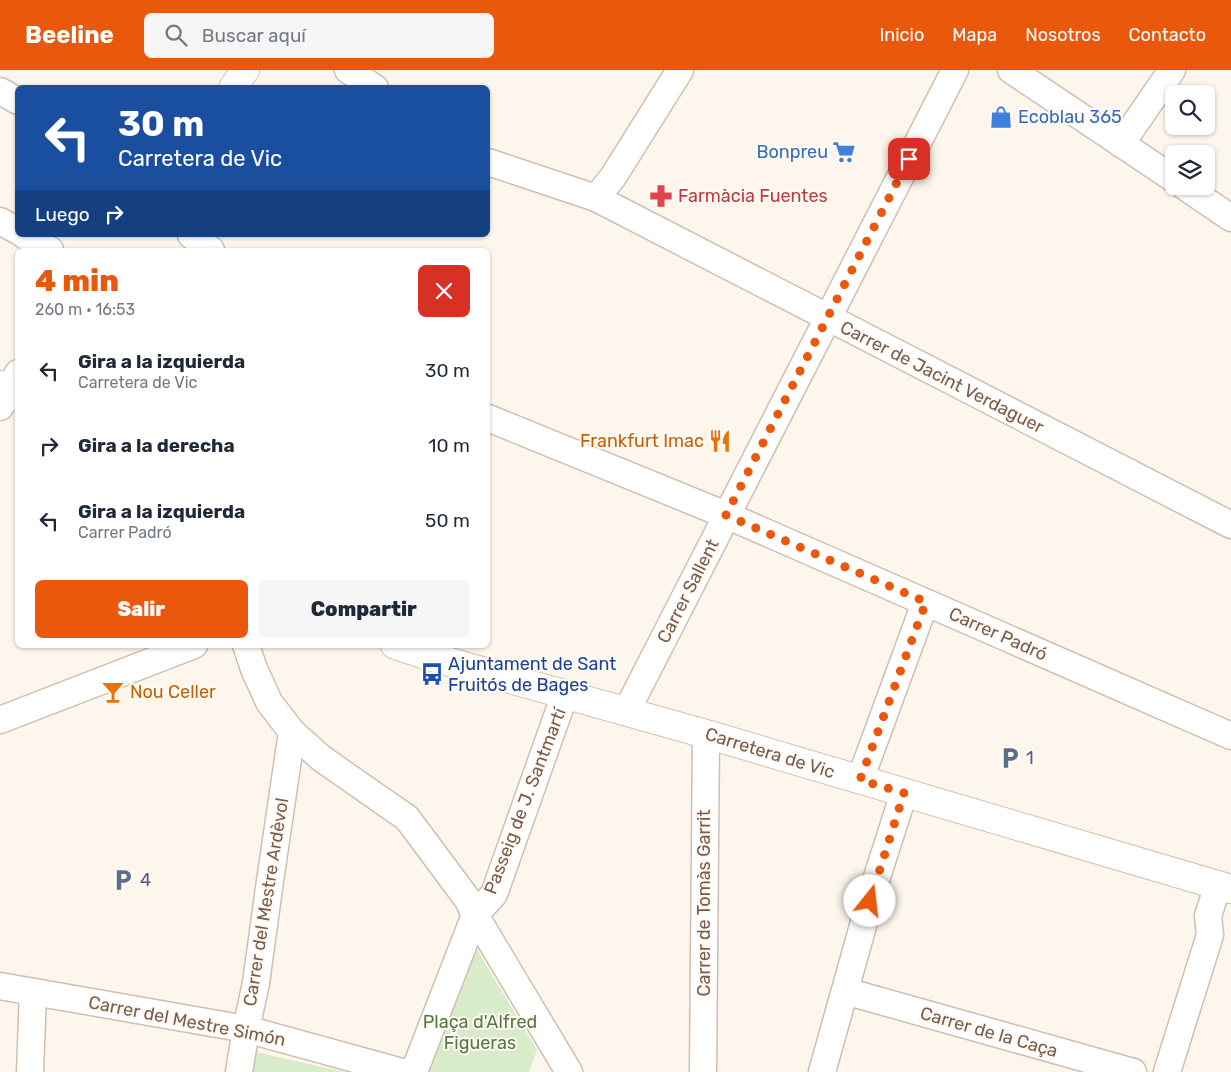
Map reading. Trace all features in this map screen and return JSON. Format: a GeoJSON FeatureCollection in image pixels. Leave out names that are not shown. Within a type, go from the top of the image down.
{"type":"FeatureCollection","features":[{"type":"Feature","properties":{"kind":"main road"},"geometry":{"type":"LineString","coordinates":[[235,85],[245,70]]}},
{"type":"Feature","properties":{"kind":"main road","name":"Carretera de Vic"},"geometry":{"type":"LineString","coordinates":[[404,648],[706,734],[1227,889]]}},
{"type":"Feature","properties":{"kind":"street"},"geometry":{"type":"LineString","coordinates":[[348,70],[370,85]]}},
{"type":"Feature","properties":{"kind":"street"},"geometry":{"type":"LineString","coordinates":[[596,198],[613,177],[680,70]]}},
{"type":"Feature","properties":{"kind":"street","name":"Carrer Sallent"},"geometry":{"type":"LineString","coordinates":[[626,712],[955,70]]}},
{"type":"Feature","properties":{"kind":"street"},"geometry":{"type":"LineString","coordinates":[[1011,70],[1165,174]]}},
{"type":"Feature","properties":{"kind":"street"},"geometry":{"type":"LineString","coordinates":[[1121,144],[1172,70]]}},
{"type":"Feature","properties":{"kind":"street"},"geometry":{"type":"LineString","coordinates":[[0,91],[15,100]]}},
{"type":"Feature","properties":{"kind":"street","name":"Carrer de Jacint Verdaguer"},"geometry":{"type":"LineString","coordinates":[[490,163],[596,198],[1231,526]]}},
{"type":"Feature","properties":{"kind":"street"},"geometry":{"type":"LineString","coordinates":[[1197,195],[1231,218]]}},
{"type":"Feature","properties":{"kind":"street"},"geometry":{"type":"LineString","coordinates":[[0,221],[15,229]]}},
{"type":"Feature","properties":{"kind":"street"},"geometry":{"type":"LineString","coordinates":[[27,237],[47,248]]}},
{"type":"Feature","properties":{"kind":"street"},"geometry":{"type":"LineString","coordinates":[[194,237],[208,248]]}},
{"type":"Feature","properties":{"kind":"street","name":"Carrer Padró"},"geometry":{"type":"LineString","coordinates":[[490,419],[726,515],[1231,736]]}},
{"type":"Feature","properties":{"kind":"street"},"geometry":{"type":"LineString","coordinates":[[860,780],[926,602]]}},
{"type":"Feature","properties":{"kind":"street"},"geometry":{"type":"LineString","coordinates":[[0,720],[186,648]]}},
{"type":"Feature","properties":{"kind":"street"},"geometry":{"type":"LineString","coordinates":[[247,648],[269,702],[292,732],[321,758],[407,818],[468,900],[560,1066]]}},
{"type":"Feature","properties":{"kind":"street","name":"Passeig de J. Santmartí"},"geometry":{"type":"LineString","coordinates":[[414,1072],[475,915],[494,894],[565,694]]}},
{"type":"Feature","properties":{"kind":"street","name":"Carrer del Mestre Ardèvol"},"geometry":{"type":"LineString","coordinates":[[239,1072],[256,984],[292,732]]}},
{"type":"Feature","properties":{"kind":"street","name":"Carrer de Tomàs Garrit"},"geometry":{"type":"LineString","coordinates":[[703,1072],[706,734]]}},
{"type":"Feature","properties":{"kind":"street"},"geometry":{"type":"LineString","coordinates":[[822,1072],[875,883],[904,793]]}},
{"type":"Feature","properties":{"kind":"street"},"geometry":{"type":"LineString","coordinates":[[1167,1072],[1210,935],[1208,916],[1227,889]]}},
{"type":"Feature","properties":{"kind":"street","name":"Carrer del Mestre Simón"},"geometry":{"type":"LineString","coordinates":[[0,986],[246,1029],[402,1072]]}},
{"type":"Feature","properties":{"kind":"street","name":"Carrer de la Caça"},"geometry":{"type":"LineString","coordinates":[[845,991],[1134,1072]]}},
{"type":"Feature","properties":{"kind":"street"},"geometry":{"type":"LineString","coordinates":[[30,1072],[33,992]]}},
{"type":"Feature","properties":{"kind":"green space","name":"Plaça d'Alfred Figueras"},"geometry":{"type":"Polygon","coordinates":[[[473,943],[537,1050],[529,1072],[422,1072],[473,943]]]}},
{"type":"Feature","properties":{"kind":"green space"},"geometry":{"type":"Polygon","coordinates":[[[256,1052],[344,1072],[253,1072],[256,1052]]]}},
{"type":"Feature","properties":{"kind":"place","name":"Ecoblau 365"},"geometry":{"type":"Point","coordinates":[1001,117]}},
{"type":"Feature","properties":{"kind":"place","name":"Bonpreu"},"geometry":{"type":"Point","coordinates":[844,152]}},
{"type":"Feature","properties":{"kind":"place","name":"Farmàcia Fuentes"},"geometry":{"type":"Point","coordinates":[661,196]}},
{"type":"Feature","properties":{"kind":"place","name":"Frankfurt Imac"},"geometry":{"type":"Point","coordinates":[720,441]}},
{"type":"Feature","properties":{"kind":"place","name":"Ajuntament de Sant Fruitós de Bages"},"geometry":{"type":"Point","coordinates":[432,674]}},
{"type":"Feature","properties":{"kind":"place","name":"Nou Celler"},"geometry":{"type":"Point","coordinates":[113,692]}},
{"type":"Feature","properties":{"kind":"place","name":"1"},"geometry":{"type":"Point","coordinates":[1010,758]}},
{"type":"Feature","properties":{"kind":"place","name":"4"},"geometry":{"type":"Point","coordinates":[123,880]}},
{"type":"Feature","properties":{"kind":"route"},"geometry":{"type":"LineString","coordinates":[[870,901],[904,793],[860,780],[926,602],[726,515],[909,159]]}}]}
